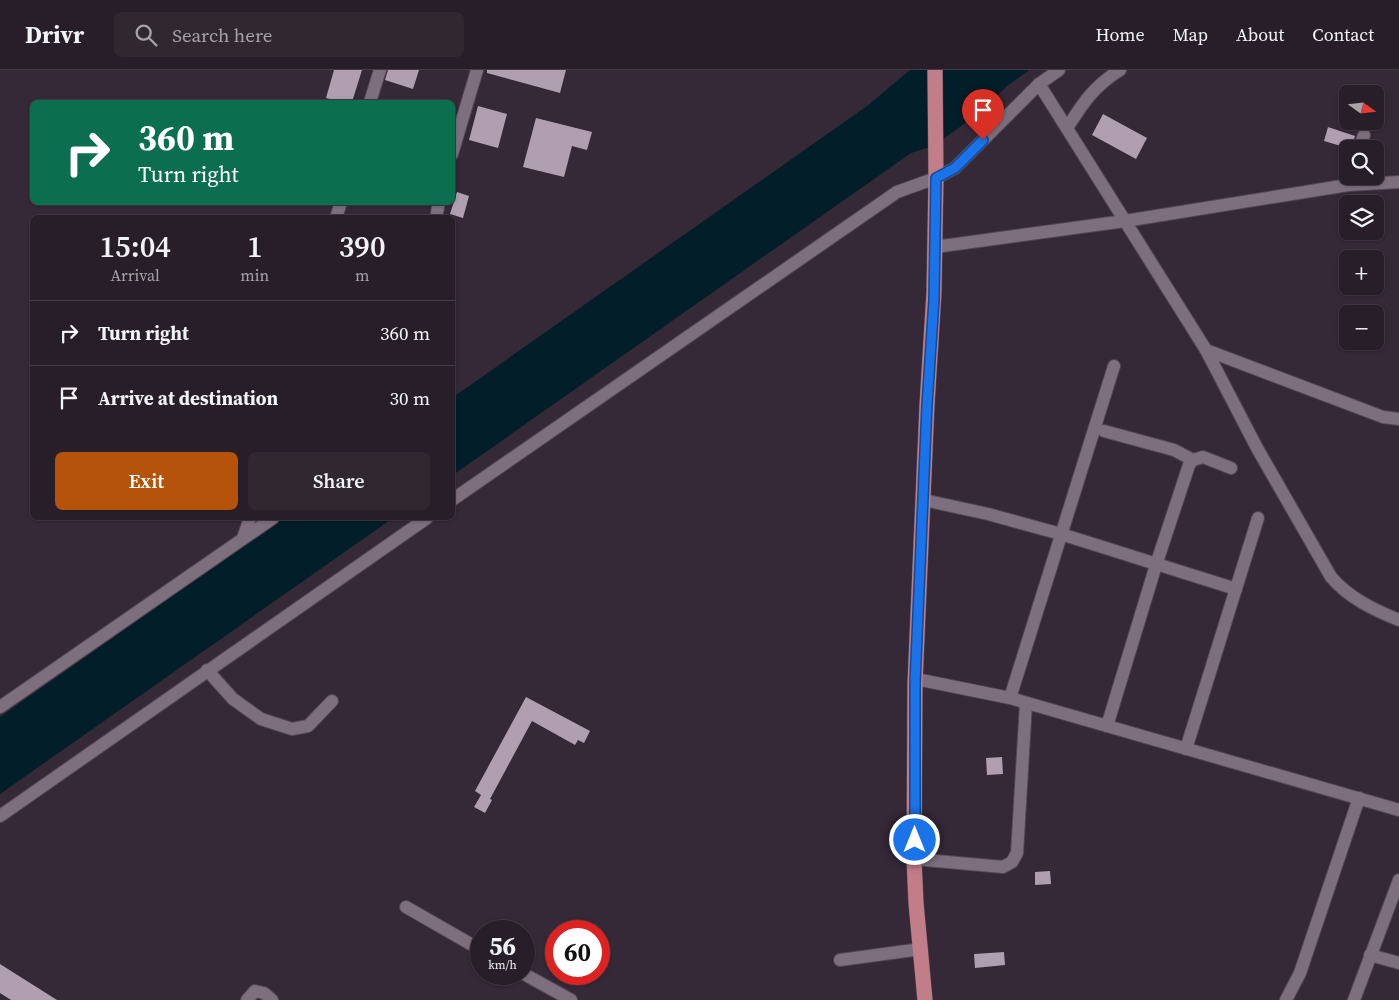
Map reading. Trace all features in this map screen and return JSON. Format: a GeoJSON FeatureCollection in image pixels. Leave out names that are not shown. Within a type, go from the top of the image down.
{"type":"FeatureCollection","features":[{"type":"Feature","properties":{"kind":"main road"},"geometry":{"type":"LineString","coordinates":[[925,1000],[914,859],[916,679],[927,405],[934,300],[935,70]]}},
{"type":"Feature","properties":{"kind":"street"},"geometry":{"type":"LineString","coordinates":[[371,100],[380,70]]}},
{"type":"Feature","properties":{"kind":"street"},"geometry":{"type":"LineString","coordinates":[[455,144],[477,70]]}},
{"type":"Feature","properties":{"kind":"street"},"geometry":{"type":"LineString","coordinates":[[455,498],[897,192],[936,178],[955,168],[1039,84],[1059,70]]}},
{"type":"Feature","properties":{"kind":"street"},"geometry":{"type":"LineString","coordinates":[[1067,128],[1087,97],[1120,70]]}},
{"type":"Feature","properties":{"kind":"street"},"geometry":{"type":"LineString","coordinates":[[1039,84],[1206,350],[1257,448],[1331,577],[1343,591],[1399,620]]}},
{"type":"Feature","properties":{"kind":"street"},"geometry":{"type":"LineString","coordinates":[[1362,140],[1364,134]]}},
{"type":"Feature","properties":{"kind":"street"},"geometry":{"type":"LineString","coordinates":[[1384,182],[1399,182]]}},
{"type":"Feature","properties":{"kind":"street"},"geometry":{"type":"LineString","coordinates":[[935,246],[1125,221],[1339,183]]}},
{"type":"Feature","properties":{"kind":"street"},"geometry":{"type":"LineString","coordinates":[[1206,350],[1383,417],[1399,419]]}},
{"type":"Feature","properties":{"kind":"street"},"geometry":{"type":"LineString","coordinates":[[1010,698],[1114,366]]}},
{"type":"Feature","properties":{"kind":"street"},"geometry":{"type":"LineString","coordinates":[[1104,431],[1174,450],[1193,460],[1203,457],[1231,468]]}},
{"type":"Feature","properties":{"kind":"street"},"geometry":{"type":"LineString","coordinates":[[1107,726],[1156,565],[1193,460]]}},
{"type":"Feature","properties":{"kind":"street"},"geometry":{"type":"LineString","coordinates":[[924,500],[988,514],[1061,534],[1236,589]]}},
{"type":"Feature","properties":{"kind":"street"},"geometry":{"type":"LineString","coordinates":[[1186,749],[1258,518]]}},
{"type":"Feature","properties":{"kind":"street"},"geometry":{"type":"LineString","coordinates":[[243,538],[249,520]]}},
{"type":"Feature","properties":{"kind":"street"},"geometry":{"type":"LineString","coordinates":[[0,707],[271,520]]}},
{"type":"Feature","properties":{"kind":"street"},"geometry":{"type":"LineString","coordinates":[[0,816],[424,520]]}},
{"type":"Feature","properties":{"kind":"street"},"geometry":{"type":"LineString","coordinates":[[207,670],[233,699],[261,719],[292,729],[308,726],[332,701]]}},
{"type":"Feature","properties":{"kind":"street"},"geometry":{"type":"LineString","coordinates":[[916,679],[1026,702],[1399,810]]}},
{"type":"Feature","properties":{"kind":"street"},"geometry":{"type":"LineString","coordinates":[[914,859],[1003,867],[1012,862],[1018,853],[1026,702]]}},
{"type":"Feature","properties":{"kind":"street"},"geometry":{"type":"LineString","coordinates":[[1286,1000],[1300,973],[1359,798]]}},
{"type":"Feature","properties":{"kind":"street"},"geometry":{"type":"LineString","coordinates":[[1354,1000],[1399,880]]}},
{"type":"Feature","properties":{"kind":"street"},"geometry":{"type":"LineString","coordinates":[[406,907],[470,944]]}},
{"type":"Feature","properties":{"kind":"street"},"geometry":{"type":"LineString","coordinates":[[840,960],[921,949]]}},
{"type":"Feature","properties":{"kind":"street"},"geometry":{"type":"LineString","coordinates":[[1370,955],[1399,963]]}},
{"type":"Feature","properties":{"kind":"street"},"geometry":{"type":"LineString","coordinates":[[535,980],[571,1000]]}},
{"type":"Feature","properties":{"kind":"street"},"geometry":{"type":"LineString","coordinates":[[247,1000],[255,992],[264,993],[272,1000]]}},
{"type":"Feature","properties":{"kind":"water"},"geometry":{"type":"Polygon","coordinates":[[[910,70],[1029,70],[1007,86],[981,112],[933,146],[911,153],[455,474],[455,396],[867,106],[910,70]]]}},
{"type":"Feature","properties":{"kind":"water"},"geometry":{"type":"Polygon","coordinates":[[[280,520],[390,520],[0,794],[0,717],[280,520]]]}},
{"type":"Feature","properties":{"kind":"building"},"geometry":{"type":"Polygon","coordinates":[[[334,70],[362,70],[353,100],[326,98],[334,70]]]}},
{"type":"Feature","properties":{"kind":"building"},"geometry":{"type":"Polygon","coordinates":[[[388,70],[419,70],[413,89],[385,80],[388,70]]]}},
{"type":"Feature","properties":{"kind":"building"},"geometry":{"type":"Polygon","coordinates":[[[487,70],[566,70],[560,93],[487,73],[487,70]]]}},
{"type":"Feature","properties":{"kind":"building"},"geometry":{"type":"Polygon","coordinates":[[[478,106],[507,114],[498,148],[469,140],[478,106]]]}},
{"type":"Feature","properties":{"kind":"building"},"geometry":{"type":"Polygon","coordinates":[[[1103,114],[1147,138],[1136,159],[1092,135],[1103,114]]]}},
{"type":"Feature","properties":{"kind":"building"},"geometry":{"type":"Polygon","coordinates":[[[536,118],[592,132],[587,150],[572,146],[564,177],[523,167],[536,118]]]}},
{"type":"Feature","properties":{"kind":"building"},"geometry":{"type":"Polygon","coordinates":[[[1328,127],[1355,136],[1354,140],[1339,140],[1339,145],[1324,141],[1328,127]]]}},
{"type":"Feature","properties":{"kind":"building"},"geometry":{"type":"Polygon","coordinates":[[[457,192],[469,196],[463,218],[450,214],[453,205],[455,205],[457,192]]]}},
{"type":"Feature","properties":{"kind":"building"},"geometry":{"type":"Polygon","coordinates":[[[526,697],[590,731],[584,743],[578,740],[575,745],[532,721],[490,799],[492,800],[485,813],[474,807],[481,795],[475,791],[526,697]]]}},
{"type":"Feature","properties":{"kind":"building"},"geometry":{"type":"Polygon","coordinates":[[[1002,757],[1003,774],[987,775],[986,758],[1002,757]]]}},
{"type":"Feature","properties":{"kind":"building"},"geometry":{"type":"Polygon","coordinates":[[[1050,871],[1051,884],[1035,885],[1035,872],[1050,871]]]}},
{"type":"Feature","properties":{"kind":"building"},"geometry":{"type":"Polygon","coordinates":[[[1004,952],[1005,965],[975,968],[974,954],[1004,952]]]}},
{"type":"Feature","properties":{"kind":"building"},"geometry":{"type":"Polygon","coordinates":[[[0,964],[57,1000],[11,1000],[0,993],[0,964]]]}},
{"type":"Feature","properties":{"kind":"route"},"geometry":{"type":"LineString","coordinates":[[915,840],[915,684],[927,405],[934,300],[936,178],[955,168],[983,140]]}}]}
